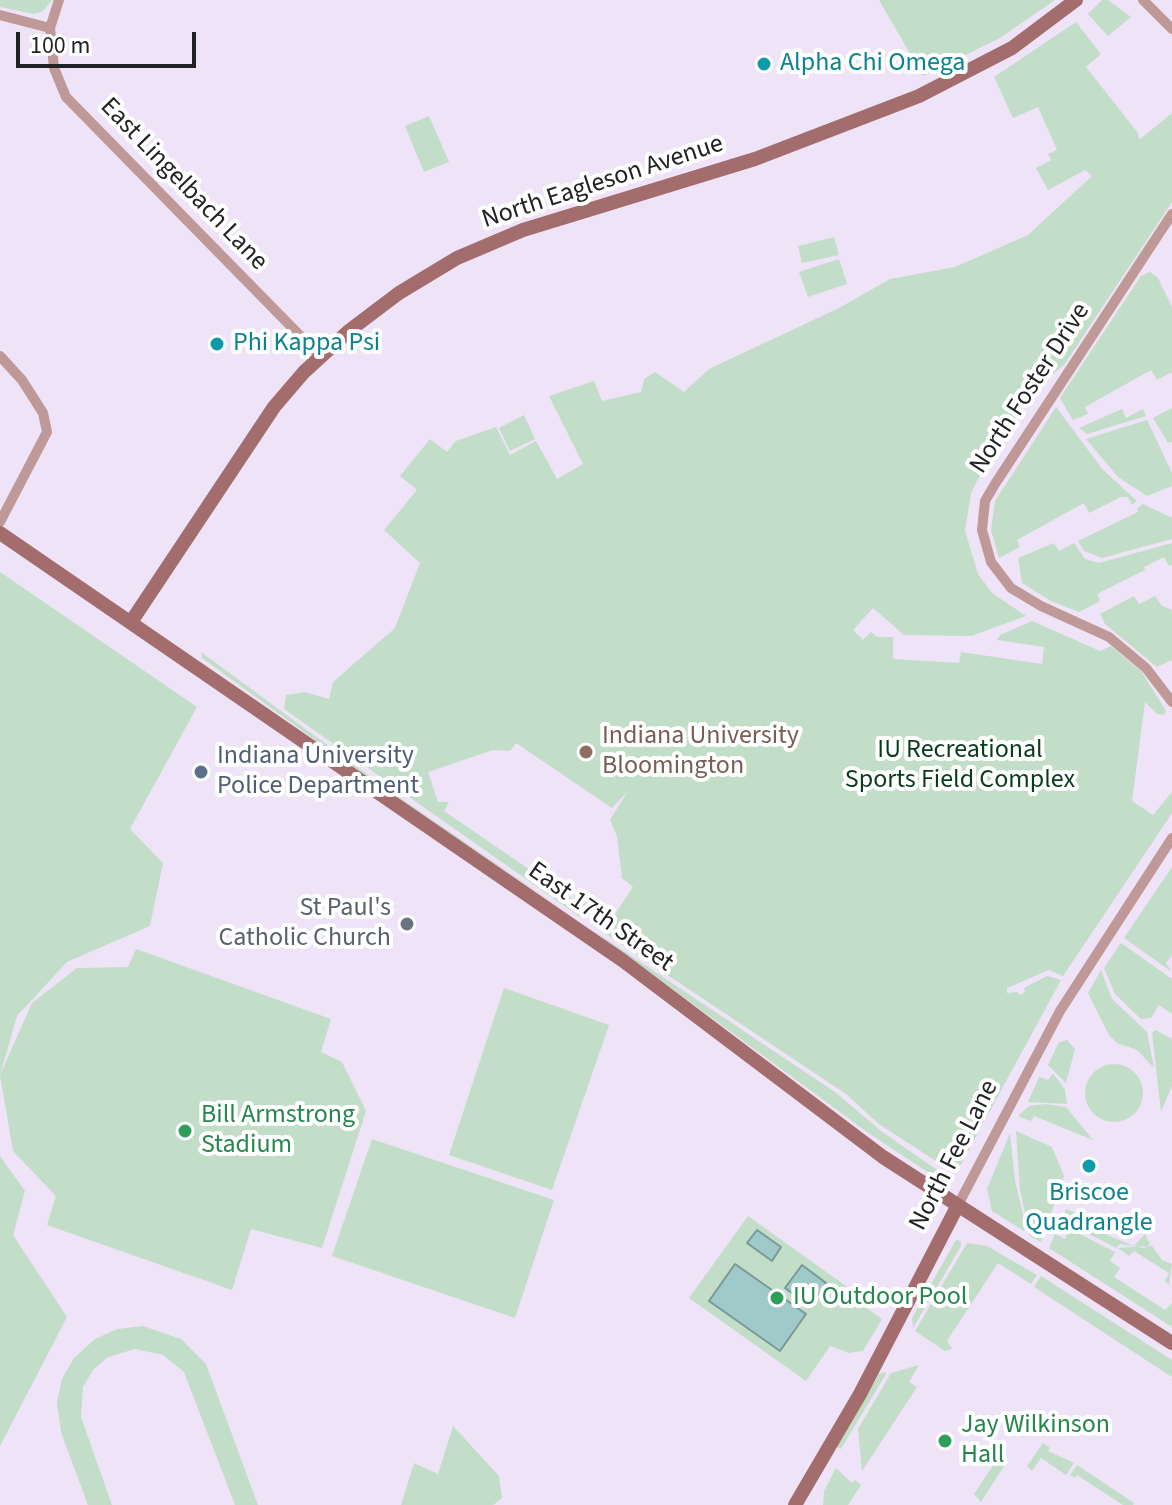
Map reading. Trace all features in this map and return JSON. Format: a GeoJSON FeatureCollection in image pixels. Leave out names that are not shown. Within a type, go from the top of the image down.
{"type":"FeatureCollection","features":[{"type":"Feature","properties":{"kind":"street"},"geometry":{"type":"LineString","coordinates":[[0,15],[50,28],[59,0]]}},
{"type":"Feature","properties":{"kind":"street","name":"North Eagleson Avenue"},"geometry":{"type":"LineString","coordinates":[[131,622],[274,407],[321,357],[383,305],[457,258],[523,230],[680,184],[889,109],[1012,48],[1076,0]]}},
{"type":"Feature","properties":{"kind":"street"},"geometry":{"type":"LineString","coordinates":[[1143,0],[1172,29]]}},
{"type":"Feature","properties":{"kind":"street","name":"East Lingelbach Lane"},"geometry":{"type":"LineString","coordinates":[[50,28],[54,68],[66,97],[321,357]]}},
{"type":"Feature","properties":{"kind":"street","name":"North Foster Drive"},"geometry":{"type":"LineString","coordinates":[[1172,214],[995,484],[985,501],[982,530],[991,562],[1011,588],[1041,606],[1109,637],[1146,668],[1172,702]]}},
{"type":"Feature","properties":{"kind":"street"},"geometry":{"type":"LineString","coordinates":[[0,356],[22,380],[39,406],[47,432],[0,522]]}},
{"type":"Feature","properties":{"kind":"street","name":"East 17th Street"},"geometry":{"type":"LineString","coordinates":[[0,533],[622,960],[883,1157],[1172,1343]]}},
{"type":"Feature","properties":{"kind":"street","name":"North Fee Lane"},"geometry":{"type":"LineString","coordinates":[[795,1505],[853,1407],[1060,1011],[1172,838]]}},
{"type":"Feature","properties":{"kind":"shaded area","name":"Indiana University Bloomington"},"geometry":{"type":"Polygon","coordinates":[[[0,0],[1172,0],[1172,1505],[0,1505],[0,0]]]}},
{"type":"Feature","properties":{"kind":"shaded area"},"geometry":{"type":"Polygon","coordinates":[[[757,1230],[781,1247],[772,1261],[747,1243],[757,1230]]]}},
{"type":"Feature","properties":{"kind":"shaded area"},"geometry":{"type":"Polygon","coordinates":[[[735,1264],[806,1314],[780,1351],[709,1301],[735,1264]]]}},
{"type":"Feature","properties":{"kind":"shaded area"},"geometry":{"type":"Polygon","coordinates":[[[802,1265],[826,1283],[810,1306],[785,1288],[802,1265]]]}},
{"type":"Feature","properties":{"kind":"green space"},"geometry":{"type":"Polygon","coordinates":[[[0,0],[52,0],[43,11],[34,14],[0,7],[0,0]]]}},
{"type":"Feature","properties":{"kind":"green space"},"geometry":{"type":"Polygon","coordinates":[[[879,0],[1055,0],[1000,38],[923,76],[879,0]]]}},
{"type":"Feature","properties":{"kind":"green space"},"geometry":{"type":"Polygon","coordinates":[[[1102,0],[1108,0],[1131,17],[1108,36],[1088,14],[1102,0]]]}},
{"type":"Feature","properties":{"kind":"green space","name":"IU Recreational Sports Field Complex"},"geometry":{"type":"Polygon","coordinates":[[[1076,22],[1101,54],[1086,67],[1138,133],[1139,140],[1172,113],[1172,202],[1064,365],[1044,381],[1040,379],[971,493],[965,531],[978,574],[992,593],[1026,616],[971,636],[904,635],[873,608],[853,630],[863,640],[871,632],[877,637],[893,637],[893,659],[959,663],[961,652],[1042,664],[1044,647],[997,640],[1000,635],[1032,621],[1100,651],[1111,646],[1141,671],[1166,711],[1164,715],[1157,714],[1145,702],[1132,801],[1153,815],[1172,792],[1172,813],[1063,976],[1049,970],[1007,988],[1007,993],[1017,992],[1020,995],[1025,992],[1024,988],[1047,976],[1061,980],[959,1168],[951,1165],[945,1167],[879,1124],[846,1094],[603,932],[633,887],[622,878],[617,836],[610,820],[628,791],[612,808],[516,743],[510,751],[493,750],[428,772],[438,802],[449,802],[444,811],[533,872],[539,864],[571,887],[567,895],[582,905],[591,900],[580,917],[284,709],[286,695],[305,692],[329,699],[333,682],[395,628],[420,563],[384,530],[417,490],[400,476],[430,439],[447,452],[456,441],[496,427],[510,455],[536,441],[557,479],[583,464],[549,396],[594,381],[602,401],[641,392],[644,379],[655,372],[684,392],[709,369],[839,308],[890,279],[955,267],[1028,235],[1092,176],[1085,170],[1048,190],[1036,168],[1051,160],[1048,154],[1057,150],[1038,107],[1013,118],[994,77],[1076,22]]]}},
{"type":"Feature","properties":{"kind":"green space"},"geometry":{"type":"Polygon","coordinates":[[[429,116],[449,162],[424,172],[405,126],[429,116]]]}},
{"type":"Feature","properties":{"kind":"green space"},"geometry":{"type":"Polygon","coordinates":[[[834,237],[839,255],[802,263],[798,246],[834,237]]]}},
{"type":"Feature","properties":{"kind":"green space"},"geometry":{"type":"Polygon","coordinates":[[[839,259],[847,284],[808,297],[799,272],[839,259]]]}},
{"type":"Feature","properties":{"kind":"green space"},"geometry":{"type":"Polygon","coordinates":[[[1150,272],[1158,278],[1172,307],[1172,372],[1157,380],[1151,370],[1085,407],[1088,414],[1073,420],[1060,398],[1141,276],[1150,272]]]}},
{"type":"Feature","properties":{"kind":"green space"},"geometry":{"type":"Polygon","coordinates":[[[1056,407],[1103,470],[1137,501],[1132,505],[1128,497],[1121,497],[1089,513],[1084,503],[1017,540],[1020,547],[999,558],[991,530],[995,501],[1056,407]]]}},
{"type":"Feature","properties":{"kind":"green space"},"geometry":{"type":"Polygon","coordinates":[[[1172,408],[1172,442],[1168,443],[1153,418],[1172,408]]]}},
{"type":"Feature","properties":{"kind":"green space"},"geometry":{"type":"Polygon","coordinates":[[[1122,409],[1126,418],[1143,409],[1146,416],[1087,434],[1079,428],[1122,409]]]}},
{"type":"Feature","properties":{"kind":"green space"},"geometry":{"type":"Polygon","coordinates":[[[524,415],[535,439],[510,451],[499,428],[524,415]]]}},
{"type":"Feature","properties":{"kind":"green space"},"geometry":{"type":"Polygon","coordinates":[[[1147,420],[1172,473],[1172,486],[1147,496],[1118,477],[1086,439],[1147,420]]]}},
{"type":"Feature","properties":{"kind":"green space"},"geometry":{"type":"Polygon","coordinates":[[[1143,504],[1172,518],[1172,539],[1102,558],[1084,551],[1078,541],[1138,512],[1137,508],[1143,504]]]}},
{"type":"Feature","properties":{"kind":"green space"},"geometry":{"type":"Polygon","coordinates":[[[1054,543],[1059,551],[1074,543],[1085,559],[1099,563],[1172,543],[1172,565],[1169,566],[1164,557],[1144,567],[1145,570],[1097,594],[1100,601],[1079,612],[1051,601],[1022,583],[1018,558],[1054,543]]]}},
{"type":"Feature","properties":{"kind":"green space"},"geometry":{"type":"Polygon","coordinates":[[[0,572],[197,707],[130,829],[163,863],[150,926],[67,962],[17,1016],[0,1075],[0,572]]]}},
{"type":"Feature","properties":{"kind":"green space"},"geometry":{"type":"Polygon","coordinates":[[[1134,596],[1139,604],[1155,596],[1162,606],[1172,610],[1172,660],[1157,667],[1105,624],[1100,614],[1134,596]]]}},
{"type":"Feature","properties":{"kind":"green space"},"geometry":{"type":"Polygon","coordinates":[[[201,652],[387,789],[576,918],[373,782],[202,658],[201,652]]]}},
{"type":"Feature","properties":{"kind":"green space"},"geometry":{"type":"Polygon","coordinates":[[[1172,867],[1172,955],[1166,963],[1172,972],[1124,938],[1172,867]]]}},
{"type":"Feature","properties":{"kind":"green space"},"geometry":{"type":"Polygon","coordinates":[[[591,929],[835,1092],[881,1131],[943,1174],[940,1177],[926,1171],[867,1132],[591,929]]]}},
{"type":"Feature","properties":{"kind":"green space"},"geometry":{"type":"Polygon","coordinates":[[[1121,943],[1172,979],[1172,1014],[1159,1005],[1151,1018],[1141,1019],[1115,994],[1104,968],[1121,943]]]}},
{"type":"Feature","properties":{"kind":"green space","name":"Bill Armstrong Stadium"},"geometry":{"type":"Polygon","coordinates":[[[136,949],[331,1019],[321,1052],[342,1062],[366,1111],[322,1248],[251,1229],[232,1290],[47,1225],[56,1196],[13,1151],[0,1075],[32,1003],[77,968],[128,967],[136,949]]]}},
{"type":"Feature","properties":{"kind":"green space"},"geometry":{"type":"Polygon","coordinates":[[[1101,970],[1112,999],[1147,1032],[1154,1068],[1137,1050],[1117,1043],[1109,1035],[1088,993],[1101,970]]]}},
{"type":"Feature","properties":{"kind":"green space"},"geometry":{"type":"Polygon","coordinates":[[[504,988],[609,1025],[552,1190],[449,1155],[504,988]]]}},
{"type":"Feature","properties":{"kind":"green space"},"geometry":{"type":"Polygon","coordinates":[[[1155,1030],[1172,1039],[1172,1086],[1161,1112],[1152,1033],[1155,1030]]]}},
{"type":"Feature","properties":{"kind":"green space"},"geometry":{"type":"Polygon","coordinates":[[[1067,1040],[1075,1049],[1066,1083],[1048,1065],[1059,1042],[1067,1040]]]}},
{"type":"Feature","properties":{"kind":"green space"},"geometry":{"type":"Polygon","coordinates":[[[1114,1064],[1135,1072],[1143,1093],[1135,1114],[1114,1122],[1093,1114],[1085,1093],[1093,1072],[1114,1064]]]}},
{"type":"Feature","properties":{"kind":"green space"},"geometry":{"type":"Polygon","coordinates":[[[1053,1073],[1065,1090],[1067,1104],[1028,1102],[1039,1077],[1048,1080],[1053,1073]]]}},
{"type":"Feature","properties":{"kind":"green space"},"geometry":{"type":"Polygon","coordinates":[[[1046,1104],[1066,1107],[1093,1140],[1034,1116],[1031,1121],[1018,1116],[1029,1106],[1046,1104]]]}},
{"type":"Feature","properties":{"kind":"green space"},"geometry":{"type":"Polygon","coordinates":[[[1016,1131],[1052,1147],[1064,1176],[1041,1242],[1030,1236],[1020,1190],[1016,1131]]]}},
{"type":"Feature","properties":{"kind":"green space"},"geometry":{"type":"Polygon","coordinates":[[[1010,1133],[1015,1181],[1026,1227],[1024,1231],[992,1211],[987,1189],[1010,1133]]]}},
{"type":"Feature","properties":{"kind":"green space"},"geometry":{"type":"Polygon","coordinates":[[[372,1139],[554,1200],[515,1318],[332,1256],[372,1139]]]}},
{"type":"Feature","properties":{"kind":"green space"},"geometry":{"type":"Polygon","coordinates":[[[0,1156],[25,1191],[13,1235],[67,1317],[0,1446],[0,1156]]]}},
{"type":"Feature","properties":{"kind":"green space"},"geometry":{"type":"Polygon","coordinates":[[[1066,1209],[1107,1226],[1107,1235],[1134,1246],[1145,1234],[1150,1244],[1144,1248],[1120,1244],[1116,1248],[1062,1220],[1066,1209]]]}},
{"type":"Feature","properties":{"kind":"green space","name":"IU Outdoor Pool"},"geometry":{"type":"Polygon","coordinates":[[[748,1216],[864,1299],[861,1304],[882,1319],[863,1351],[849,1353],[830,1346],[806,1381],[689,1298],[748,1216]]]}},
{"type":"Feature","properties":{"kind":"green space"},"geometry":{"type":"Polygon","coordinates":[[[1070,1229],[1115,1252],[1110,1261],[1120,1268],[1114,1277],[1165,1310],[1172,1303],[1172,1327],[1049,1248],[1055,1234],[1065,1239],[1070,1229]]]}},
{"type":"Feature","properties":{"kind":"green space"},"geometry":{"type":"Polygon","coordinates":[[[956,1240],[961,1241],[961,1246],[913,1328],[912,1318],[956,1240]]]}},
{"type":"Feature","properties":{"kind":"green space"},"geometry":{"type":"Polygon","coordinates":[[[967,1243],[987,1246],[1037,1275],[1031,1284],[998,1263],[947,1341],[952,1349],[945,1351],[915,1331],[967,1243]]]}},
{"type":"Feature","properties":{"kind":"green space"},"geometry":{"type":"Polygon","coordinates":[[[1152,1246],[1162,1260],[1172,1264],[1169,1285],[1165,1281],[1169,1273],[1134,1251],[1129,1256],[1118,1248],[1152,1246]]]}},
{"type":"Feature","properties":{"kind":"green space"},"geometry":{"type":"Polygon","coordinates":[[[1041,1276],[1172,1360],[1172,1377],[1034,1287],[1041,1276]]]}},
{"type":"Feature","properties":{"kind":"green space"},"geometry":{"type":"Polygon","coordinates":[[[143,1326],[181,1339],[206,1364],[258,1505],[235,1505],[184,1372],[163,1355],[135,1349],[108,1357],[93,1370],[83,1387],[81,1417],[112,1505],[88,1505],[61,1432],[57,1402],[62,1379],[74,1358],[95,1339],[117,1329],[143,1326]]]}},
{"type":"Feature","properties":{"kind":"green space"},"geometry":{"type":"Polygon","coordinates":[[[919,1365],[909,1382],[917,1387],[862,1471],[858,1429],[891,1373],[919,1365]]]}},
{"type":"Feature","properties":{"kind":"green space"},"geometry":{"type":"Polygon","coordinates":[[[879,1374],[886,1374],[841,1449],[837,1447],[879,1374]]]}},
{"type":"Feature","properties":{"kind":"green space"},"geometry":{"type":"Polygon","coordinates":[[[453,1426],[499,1476],[502,1498],[493,1505],[401,1505],[414,1463],[438,1474],[453,1426]]]}},
{"type":"Feature","properties":{"kind":"green space"},"geometry":{"type":"Polygon","coordinates":[[[1043,1443],[1050,1448],[1048,1451],[1074,1463],[1066,1475],[1041,1458],[1032,1471],[1027,1466],[1043,1443]]]}},
{"type":"Feature","properties":{"kind":"green space"},"geometry":{"type":"Polygon","coordinates":[[[998,1458],[1006,1463],[981,1502],[974,1494],[998,1458]]]}},
{"type":"Feature","properties":{"kind":"green space"},"geometry":{"type":"Polygon","coordinates":[[[1077,1465],[1133,1505],[1123,1505],[1077,1475],[1075,1478],[1070,1475],[1077,1465]]]}},
{"type":"Feature","properties":{"kind":"green space"},"geometry":{"type":"Polygon","coordinates":[[[836,1468],[852,1483],[855,1480],[861,1485],[848,1505],[823,1505],[824,1491],[836,1468]]]}},
{"type":"Feature","properties":{"kind":"place","name":"Alpha Chi Omega"},"geometry":{"type":"Point","coordinates":[764,64]}},
{"type":"Feature","properties":{"kind":"place","name":"Phi Kappa Psi"},"geometry":{"type":"Point","coordinates":[217,344]}},
{"type":"Feature","properties":{"kind":"place","name":"Indiana University Bloomington"},"geometry":{"type":"Point","coordinates":[586,752]}},
{"type":"Feature","properties":{"kind":"place","name":"Indiana University Police Department"},"geometry":{"type":"Point","coordinates":[201,772]}},
{"type":"Feature","properties":{"kind":"place","name":"St Paul's Catholic Church"},"geometry":{"type":"Point","coordinates":[407,924]}},
{"type":"Feature","properties":{"kind":"place","name":"Bill Armstrong Stadium"},"geometry":{"type":"Point","coordinates":[185,1131]}},
{"type":"Feature","properties":{"kind":"place","name":"Briscoe Quadrangle"},"geometry":{"type":"Point","coordinates":[1089,1166]}},
{"type":"Feature","properties":{"kind":"place","name":"IU Outdoor Pool"},"geometry":{"type":"Point","coordinates":[777,1298]}},
{"type":"Feature","properties":{"kind":"place","name":"Jay Wilkinson Hall"},"geometry":{"type":"Point","coordinates":[945,1441]}}]}
